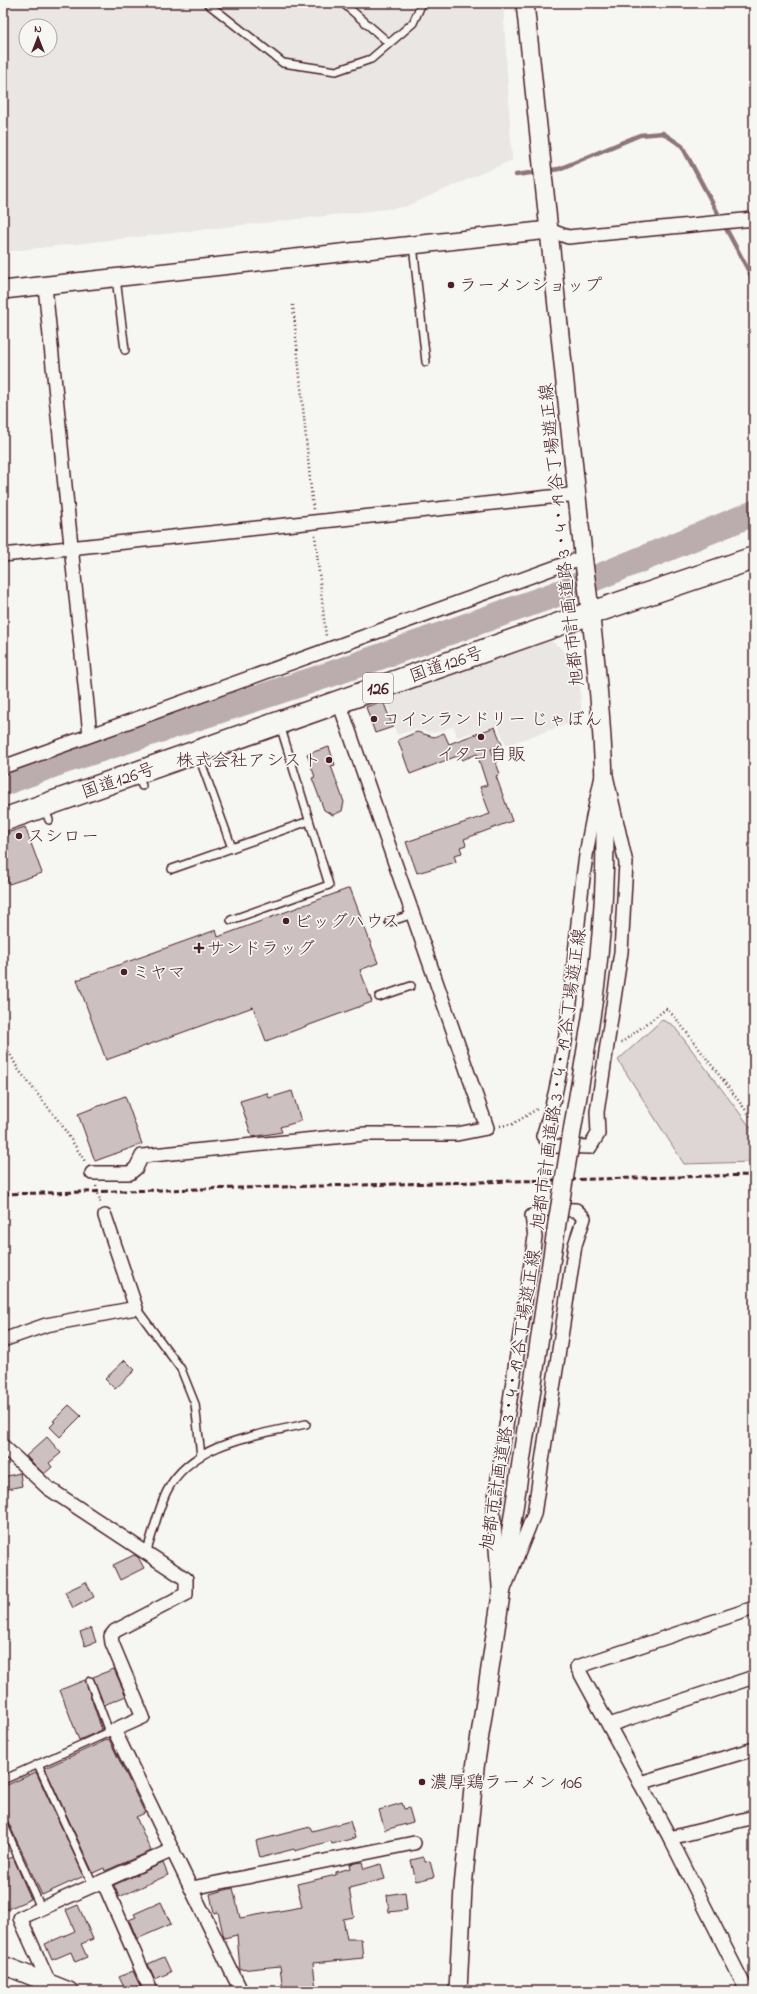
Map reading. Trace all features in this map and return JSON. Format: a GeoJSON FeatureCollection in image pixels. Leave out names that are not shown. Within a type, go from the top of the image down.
{"type":"FeatureCollection","features":[{"type":"Feature","properties":{"kind":"highway","name":"国道126号"},"geometry":{"type":"LineString","coordinates":[[3,820],[46,813],[140,779],[197,752],[591,613],[754,558]]}},
{"type":"Feature","properties":{"kind":"street","name":"旭都市計画道路 3・4・19 谷丁場遊正線"},"geometry":{"type":"LineString","coordinates":[[458,1991],[463,1887],[475,1768],[557,1224],[598,965],[605,861],[604,767],[591,613],[584,560],[525,3]]}},
{"type":"Feature","properties":{"kind":"street"},"geometry":{"type":"LineString","coordinates":[[3,290],[549,230],[568,237],[754,219]]}},
{"type":"Feature","properties":{"kind":"street"},"geometry":{"type":"LineString","coordinates":[[45,286],[90,735]]}},
{"type":"Feature","properties":{"kind":"street"},"geometry":{"type":"LineString","coordinates":[[3,555],[578,494]]}},
{"type":"Feature","properties":{"kind":"street"},"geometry":{"type":"LineString","coordinates":[[3,767],[584,560]]}},
{"type":"Feature","properties":{"kind":"street"},"geometry":{"type":"LineString","coordinates":[[92,1173],[130,1173],[136,1168],[142,1156],[364,1134],[457,1134],[487,1128],[339,702]]}},
{"type":"Feature","properties":{"kind":"street"},"geometry":{"type":"LineString","coordinates":[[604,767],[626,863],[621,952],[597,1112],[598,1134],[590,1147],[552,1146],[543,1136],[556,1096],[574,966],[585,862],[604,767]]}},
{"type":"Feature","properties":{"kind":"street"},"geometry":{"type":"LineString","coordinates":[[542,1210],[576,1210],[584,1218],[575,1245],[534,1514],[500,1599],[493,1511],[535,1237],[532,1216],[542,1210]]}},
{"type":"Feature","properties":{"kind":"street"},"geometry":{"type":"LineString","coordinates":[[3,1340],[46,1325],[136,1308],[105,1216]]}},
{"type":"Feature","properties":{"kind":"street"},"geometry":{"type":"LineString","coordinates":[[3,1446],[48,1488],[186,1579],[186,1594],[115,1631],[111,1636],[112,1643],[143,1717],[112,1731],[192,1888],[241,1991]]}},
{"type":"Feature","properties":{"kind":"street"},"geometry":{"type":"LineString","coordinates":[[747,1991],[670,1838],[577,1667],[754,1608]]}},
{"type":"Feature","properties":{"kind":"street"},"geometry":{"type":"LineString","coordinates":[[608,1725],[754,1677]]}},
{"type":"Feature","properties":{"kind":"street"},"geometry":{"type":"LineString","coordinates":[[640,1783],[754,1749]]}},
{"type":"Feature","properties":{"kind":"street"},"geometry":{"type":"LineString","coordinates":[[670,1838],[754,1817]]}},
{"type":"Feature","properties":{"kind":"street"},"geometry":{"type":"LineString","coordinates":[[192,1888],[414,1843]]}},
{"type":"Feature","properties":{"kind":"street"},"geometry":{"type":"LineString","coordinates":[[49,1983],[20,1918],[173,1850]]}},
{"type":"Feature","properties":{"kind":"street"},"geometry":{"type":"LineString","coordinates":[[98,1883],[151,1991]]}},
{"type":"Feature","properties":{"kind":"street"},"geometry":{"type":"LineString","coordinates":[[3,1965],[69,1991]]}},
{"type":"Feature","properties":{"kind":"lane"},"geometry":{"type":"LineString","coordinates":[[207,3],[283,63],[336,71],[371,59],[413,23],[422,3]]}},
{"type":"Feature","properties":{"kind":"lane"},"geometry":{"type":"LineString","coordinates":[[343,3],[389,43]]}},
{"type":"Feature","properties":{"kind":"lane"},"geometry":{"type":"LineString","coordinates":[[413,245],[426,362]]}},
{"type":"Feature","properties":{"kind":"lane"},"geometry":{"type":"LineString","coordinates":[[116,278],[125,350]]}},
{"type":"Feature","properties":{"kind":"lane"},"geometry":{"type":"LineString","coordinates":[[231,920],[329,885],[279,723]]}},
{"type":"Feature","properties":{"kind":"lane"},"geometry":{"type":"LineString","coordinates":[[197,752],[232,848]]}},
{"type":"Feature","properties":{"kind":"lane"},"geometry":{"type":"LineString","coordinates":[[172,870],[309,821]]}},
{"type":"Feature","properties":{"kind":"lane"},"geometry":{"type":"LineString","coordinates":[[389,922],[413,914]]}},
{"type":"Feature","properties":{"kind":"lane"},"geometry":{"type":"LineString","coordinates":[[379,997],[411,986]]}},
{"type":"Feature","properties":{"kind":"lane"},"geometry":{"type":"LineString","coordinates":[[136,1308],[181,1369],[195,1404],[201,1456]]}},
{"type":"Feature","properties":{"kind":"lane"},"geometry":{"type":"LineString","coordinates":[[146,1553],[167,1491],[183,1471],[201,1456],[233,1442],[306,1424]]}},
{"type":"Feature","properties":{"kind":"lane"},"geometry":{"type":"LineString","coordinates":[[3,1780],[112,1731],[90,1681]]}},
{"type":"Feature","properties":{"kind":"lane"},"geometry":{"type":"LineString","coordinates":[[38,1764],[98,1883]]}},
{"type":"Feature","properties":{"kind":"lane"},"geometry":{"type":"LineString","coordinates":[[3,1824],[41,1908]]}},
{"type":"Feature","properties":{"kind":"path"},"geometry":{"type":"LineString","coordinates":[[293,305],[328,650]]}},
{"type":"Feature","properties":{"kind":"path"},"geometry":{"type":"LineString","coordinates":[[618,1045],[666,1009],[675,1017],[754,1121]]}},
{"type":"Feature","properties":{"kind":"path"},"geometry":{"type":"LineString","coordinates":[[3,1041],[18,1069],[61,1124],[84,1159],[92,1173],[105,1216]]}},
{"type":"Feature","properties":{"kind":"path"},"geometry":{"type":"LineString","coordinates":[[487,1128],[513,1124],[540,1108]]}},
{"type":"Feature","properties":{"kind":"shaded area"},"geometry":{"type":"Polygon","coordinates":[[[3,3],[503,3],[512,160],[404,207],[3,252],[3,3]]]}},
{"type":"Feature","properties":{"kind":"shaded area"},"geometry":{"type":"Polygon","coordinates":[[[551,641],[578,661],[582,719],[506,745],[498,725],[457,737],[454,726],[434,733],[415,729],[397,735],[385,696],[551,641]]]}},
{"type":"Feature","properties":{"kind":"shaded area"},"geometry":{"type":"Polygon","coordinates":[[[662,1020],[673,1025],[754,1132],[754,1162],[684,1164],[618,1060],[662,1020]]]}},
{"type":"Feature","properties":{"kind":"building"},"geometry":{"type":"Polygon","coordinates":[[[383,701],[393,727],[375,733],[366,707],[383,701]]]}},
{"type":"Feature","properties":{"kind":"building"},"geometry":{"type":"Polygon","coordinates":[[[495,727],[502,745],[491,749],[500,774],[496,776],[512,821],[464,839],[466,845],[460,847],[462,853],[454,855],[456,862],[417,873],[406,842],[490,814],[480,787],[487,785],[477,754],[462,760],[460,755],[410,774],[398,740],[417,732],[434,737],[444,733],[449,744],[495,727]]]}},
{"type":"Feature","properties":{"kind":"building"},"geometry":{"type":"Polygon","coordinates":[[[329,747],[335,765],[331,766],[344,802],[342,811],[333,815],[324,810],[312,778],[315,777],[307,754],[329,747]]]}},
{"type":"Feature","properties":{"kind":"building"},"geometry":{"type":"Polygon","coordinates":[[[25,827],[42,873],[9,884],[3,868],[3,838],[8,836],[7,833],[25,827]]]}},
{"type":"Feature","properties":{"kind":"building"},"geometry":{"type":"Polygon","coordinates":[[[350,888],[378,963],[360,970],[372,1002],[266,1041],[253,1007],[106,1060],[77,980],[216,930],[218,937],[350,888]]]}},
{"type":"Feature","properties":{"kind":"building"},"geometry":{"type":"Polygon","coordinates":[[[292,1091],[301,1121],[280,1127],[282,1132],[252,1137],[240,1101],[267,1093],[269,1098],[292,1091]]]}},
{"type":"Feature","properties":{"kind":"building"},"geometry":{"type":"Polygon","coordinates":[[[125,1096],[142,1144],[95,1161],[78,1114],[125,1096]]]}},
{"type":"Feature","properties":{"kind":"building"},"geometry":{"type":"Polygon","coordinates":[[[125,1360],[135,1370],[115,1389],[105,1379],[125,1360]]]}},
{"type":"Feature","properties":{"kind":"building"},"geometry":{"type":"Polygon","coordinates":[[[69,1405],[81,1416],[60,1437],[50,1427],[55,1422],[53,1421],[69,1405]]]}},
{"type":"Feature","properties":{"kind":"building"},"geometry":{"type":"Polygon","coordinates":[[[47,1437],[61,1453],[49,1463],[52,1467],[44,1474],[26,1456],[47,1437]]]}},
{"type":"Feature","properties":{"kind":"building"},"geometry":{"type":"Polygon","coordinates":[[[20,1473],[22,1486],[3,1490],[3,1477],[20,1473]]]}},
{"type":"Feature","properties":{"kind":"building"},"geometry":{"type":"Polygon","coordinates":[[[134,1555],[138,1557],[144,1568],[120,1580],[113,1565],[134,1555]]]}},
{"type":"Feature","properties":{"kind":"building"},"geometry":{"type":"Polygon","coordinates":[[[86,1582],[94,1597],[73,1608],[65,1592],[86,1582]]]}},
{"type":"Feature","properties":{"kind":"building"},"geometry":{"type":"Polygon","coordinates":[[[91,1628],[96,1642],[85,1646],[80,1632],[91,1628]]]}},
{"type":"Feature","properties":{"kind":"building"},"geometry":{"type":"Polygon","coordinates":[[[114,1669],[126,1696],[104,1705],[93,1677],[114,1669]]]}},
{"type":"Feature","properties":{"kind":"building"},"geometry":{"type":"Polygon","coordinates":[[[85,1680],[102,1730],[79,1740],[60,1690],[85,1680]]]}},
{"type":"Feature","properties":{"kind":"building"},"geometry":{"type":"Polygon","coordinates":[[[109,1739],[145,1813],[136,1817],[151,1851],[105,1871],[104,1868],[93,1873],[45,1768],[109,1739]]]}},
{"type":"Feature","properties":{"kind":"building"},"geometry":{"type":"Polygon","coordinates":[[[36,1772],[84,1876],[42,1895],[3,1811],[3,1787],[36,1772]]]}},
{"type":"Feature","properties":{"kind":"building"},"geometry":{"type":"Polygon","coordinates":[[[402,1803],[404,1809],[409,1808],[413,1822],[385,1830],[379,1810],[402,1803]]]}},
{"type":"Feature","properties":{"kind":"building"},"geometry":{"type":"Polygon","coordinates":[[[350,1821],[355,1838],[332,1844],[331,1841],[295,1851],[294,1849],[260,1858],[256,1841],[310,1827],[312,1831],[350,1821]]]}},
{"type":"Feature","properties":{"kind":"building"},"geometry":{"type":"Polygon","coordinates":[[[13,1857],[31,1899],[3,1911],[3,1861],[13,1857]]]}},
{"type":"Feature","properties":{"kind":"building"},"geometry":{"type":"Polygon","coordinates":[[[424,1857],[425,1862],[430,1861],[434,1877],[416,1881],[411,1860],[424,1857]]]}},
{"type":"Feature","properties":{"kind":"building"},"geometry":{"type":"Polygon","coordinates":[[[362,1862],[364,1869],[381,1864],[385,1879],[349,1888],[354,1917],[343,1919],[347,1939],[361,1939],[363,1958],[313,1963],[316,1989],[304,1991],[283,1991],[280,1966],[240,1970],[237,1935],[224,1938],[218,1912],[214,1913],[210,1894],[233,1888],[240,1918],[302,1907],[297,1884],[336,1875],[336,1872],[351,1868],[350,1864],[362,1862]]]}},
{"type":"Feature","properties":{"kind":"building"},"geometry":{"type":"Polygon","coordinates":[[[163,1863],[168,1875],[119,1897],[114,1885],[163,1863]]]}},
{"type":"Feature","properties":{"kind":"building"},"geometry":{"type":"Polygon","coordinates":[[[405,1892],[407,1910],[389,1912],[387,1895],[405,1892]]]}},
{"type":"Feature","properties":{"kind":"building"},"geometry":{"type":"Polygon","coordinates":[[[161,1902],[171,1924],[137,1939],[129,1920],[136,1917],[134,1914],[161,1902]]]}},
{"type":"Feature","properties":{"kind":"building"},"geometry":{"type":"Polygon","coordinates":[[[78,1905],[93,1939],[81,1944],[87,1957],[75,1962],[71,1952],[52,1960],[45,1944],[75,1931],[66,1910],[78,1905]]]}},
{"type":"Feature","properties":{"kind":"building"},"geometry":{"type":"Polygon","coordinates":[[[164,1957],[171,1972],[155,1979],[148,1964],[164,1957]]]}},
{"type":"Feature","properties":{"kind":"building"},"geometry":{"type":"Polygon","coordinates":[[[133,1971],[141,1988],[133,1991],[126,1991],[119,1977],[133,1971]]]}},
{"type":"Feature","properties":{"kind":"waterway"},"geometry":{"type":"LineString","coordinates":[[516,175],[559,169],[640,135],[663,133],[682,146],[754,281]]}},
{"type":"Feature","properties":{"kind":"waterway"},"geometry":{"type":"LineString","coordinates":[[3,783],[58,763],[334,673],[554,595],[754,513]]}},
{"type":"Feature","properties":{"kind":"railway"},"geometry":{"type":"LineString","coordinates":[[3,1194],[754,1175]]}},
{"type":"Feature","properties":{"kind":"place","name":"ラーメンショップ"},"geometry":{"type":"Point","coordinates":[451,285]}},
{"type":"Feature","properties":{"kind":"place","name":"コインランドリー じゃぼん"},"geometry":{"type":"Point","coordinates":[374,719]}},
{"type":"Feature","properties":{"kind":"place","name":"イタコ自販"},"geometry":{"type":"Point","coordinates":[481,737]}},
{"type":"Feature","properties":{"kind":"place","name":"株式会社アシスト"},"geometry":{"type":"Point","coordinates":[329,760]}},
{"type":"Feature","properties":{"kind":"place","name":"スシロー"},"geometry":{"type":"Point","coordinates":[19,836]}},
{"type":"Feature","properties":{"kind":"place","name":"ビッグハウス"},"geometry":{"type":"Point","coordinates":[286,921]}},
{"type":"Feature","properties":{"kind":"place","name":"サンドラッグ"},"geometry":{"type":"Point","coordinates":[199,948]}},
{"type":"Feature","properties":{"kind":"place","name":"ミヤマ"},"geometry":{"type":"Point","coordinates":[124,972]}},
{"type":"Feature","properties":{"kind":"place","name":"濃厚鶏ラーメン 106"},"geometry":{"type":"Point","coordinates":[422,1782]}}]}
